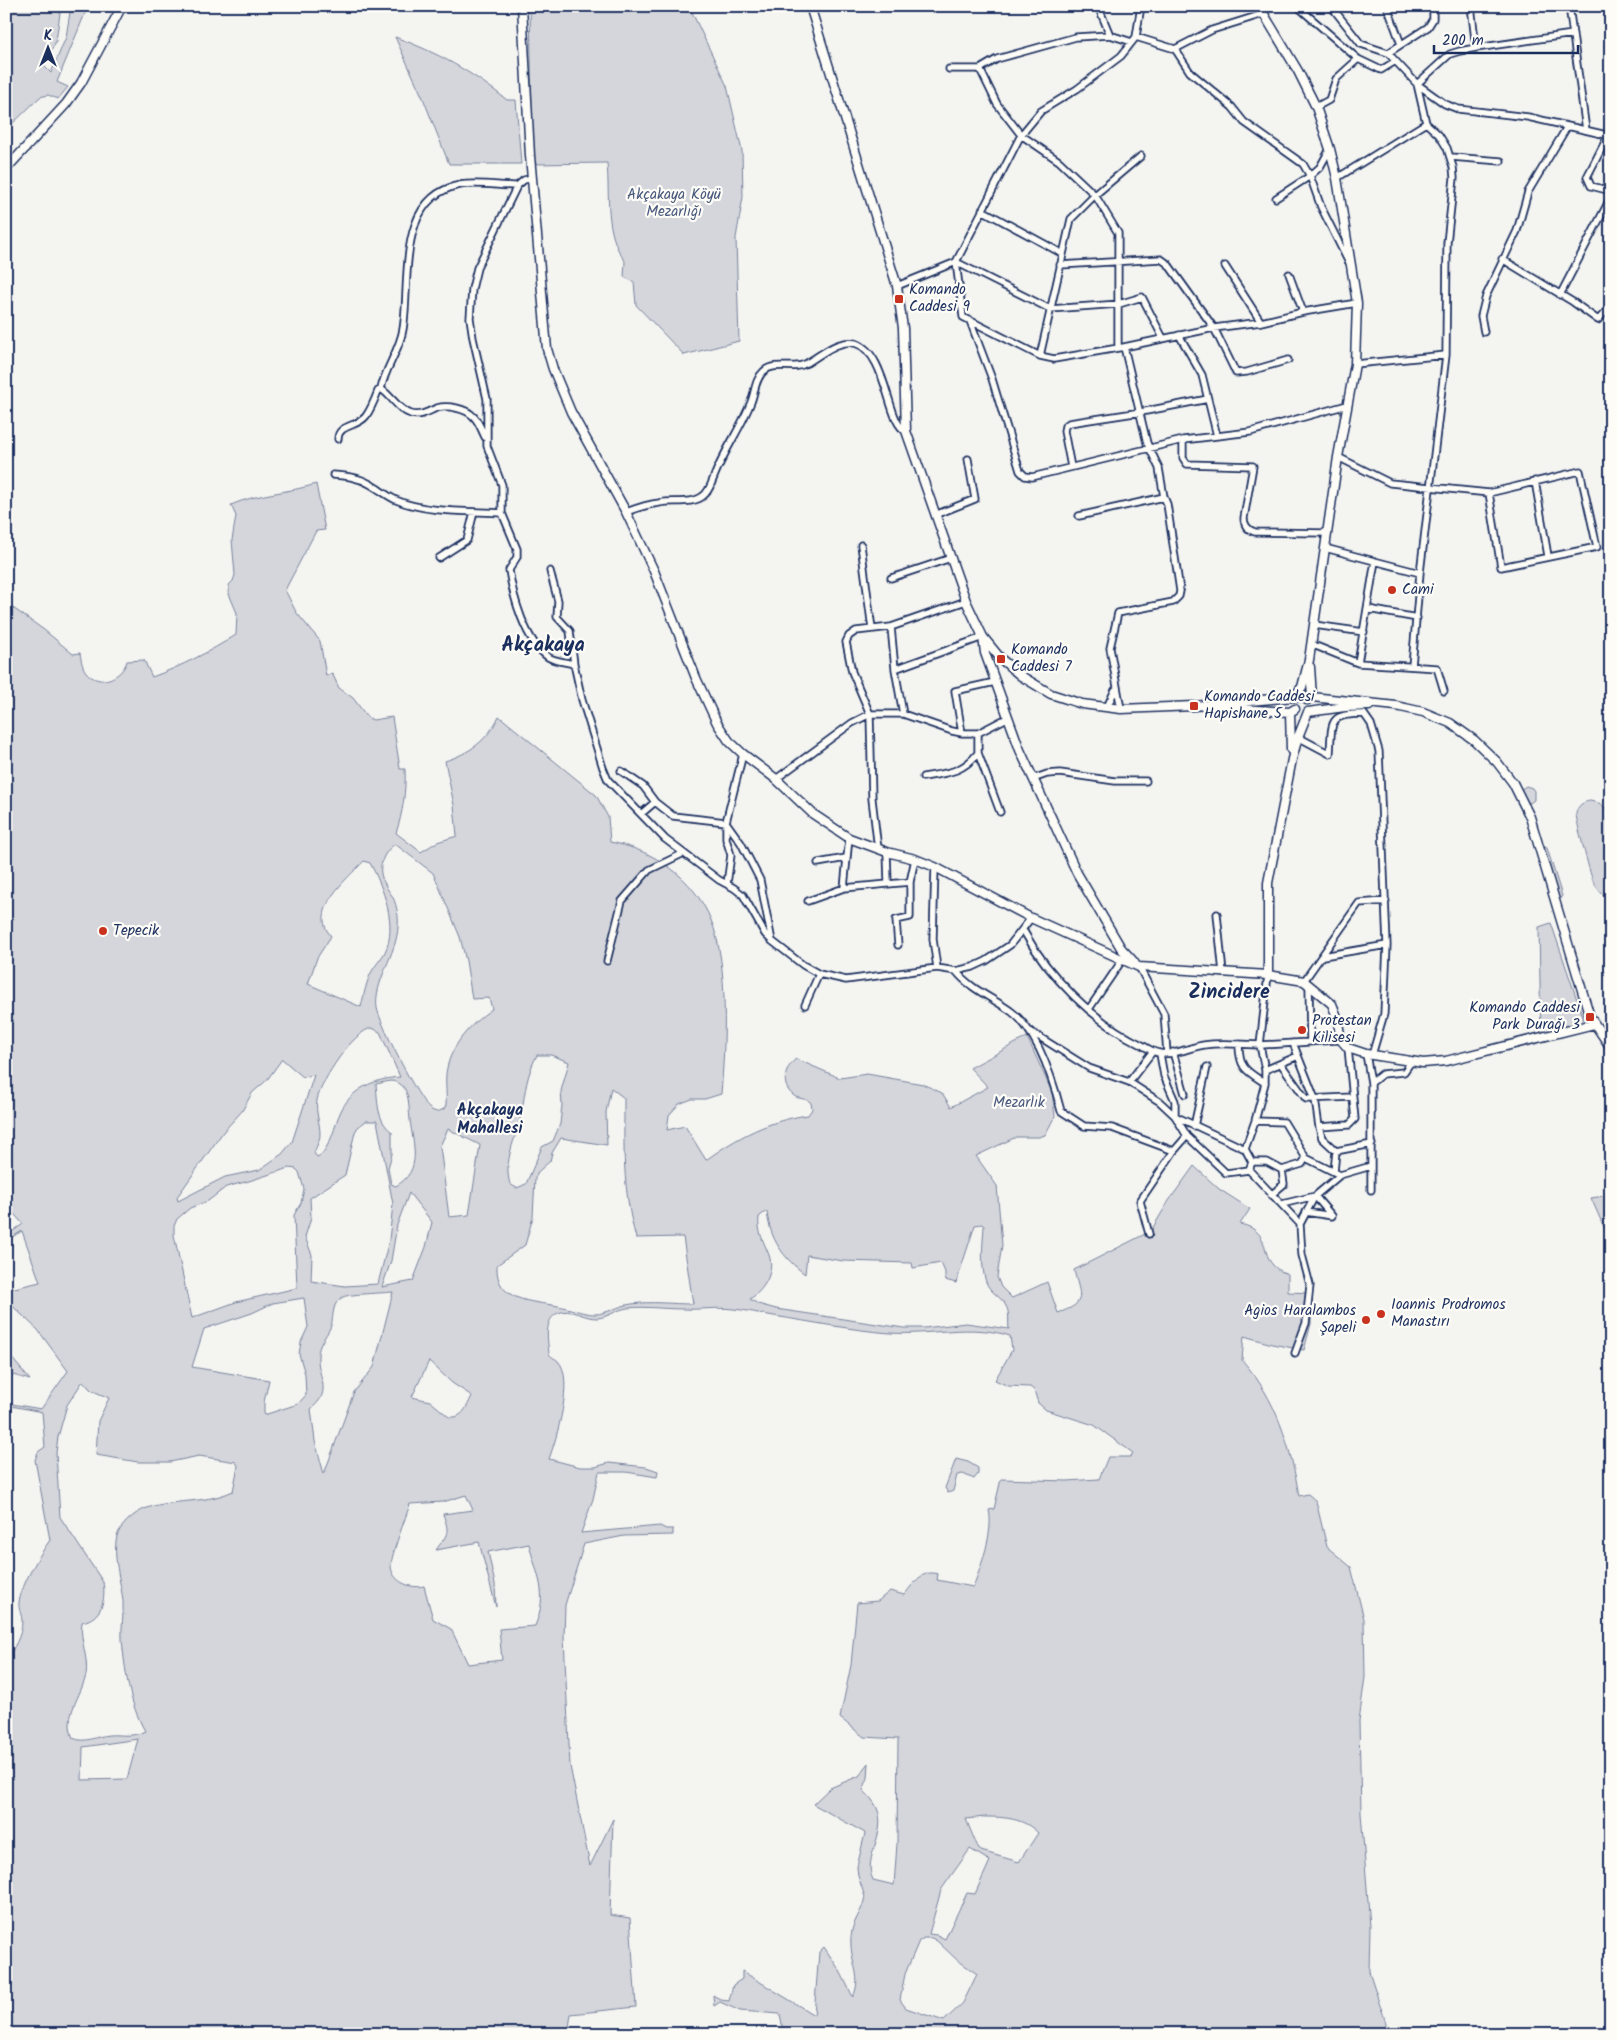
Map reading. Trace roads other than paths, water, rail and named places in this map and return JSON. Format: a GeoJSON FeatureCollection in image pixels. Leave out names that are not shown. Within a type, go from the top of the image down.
{"type":"FeatureCollection","features":[{"type":"Feature","properties":{"kind":"street"},"geometry":{"type":"LineString","coordinates":[[6,169],[66,104],[81,83],[122,6]]}},
{"type":"Feature","properties":{"kind":"street"},"geometry":{"type":"LineString","coordinates":[[522,6],[532,178],[549,356],[571,412],[626,512],[654,570],[696,678],[717,723],[729,741],[776,779],[813,814],[849,838],[935,867],[1031,918],[1123,958],[1139,967],[1268,975],[1307,983],[1332,1004],[1342,1040],[1348,1048],[1355,1119],[1349,1125],[1318,1127]]}},
{"type":"Feature","properties":{"kind":"street"},"geometry":{"type":"LineString","coordinates":[[810,6],[897,286],[903,328],[906,431],[966,601],[983,637],[1001,659],[1021,676],[1052,694],[1082,704],[1121,710],[1304,697],[1396,706],[1424,712],[1450,723],[1474,740],[1497,762],[1513,783],[1530,817],[1594,1024],[1611,1048]]}},
{"type":"Feature","properties":{"kind":"street"},"geometry":{"type":"LineString","coordinates":[[1098,6],[1110,35]]}},
{"type":"Feature","properties":{"kind":"street"},"geometry":{"type":"LineString","coordinates":[[1141,6],[1136,37],[1121,56],[1078,89],[1041,111],[1021,135],[956,262],[963,317],[1040,356],[1054,359],[1121,348],[1178,334],[1261,322],[1357,303]]}},
{"type":"Feature","properties":{"kind":"street"},"geometry":{"type":"LineString","coordinates":[[1297,6],[1358,59],[1381,70],[1394,62]]}},
{"type":"Feature","properties":{"kind":"street"},"geometry":{"type":"LineString","coordinates":[[1331,6],[1362,44],[1388,53],[1394,62],[1417,84],[1450,107],[1528,117],[1609,136],[1587,177],[1591,186],[1611,191]]}},
{"type":"Feature","properties":{"kind":"street"},"geometry":{"type":"LineString","coordinates":[[1388,6],[1401,44]]}},
{"type":"Feature","properties":{"kind":"street"},"geometry":{"type":"LineString","coordinates":[[1388,53],[1431,24],[1434,16],[1433,6]]}},
{"type":"Feature","properties":{"kind":"street"},"geometry":{"type":"LineString","coordinates":[[1471,6],[1476,48]]}},
{"type":"Feature","properties":{"kind":"street"},"geometry":{"type":"LineString","coordinates":[[1570,6],[1586,130]]}},
{"type":"Feature","properties":{"kind":"street"},"geometry":{"type":"LineString","coordinates":[[1175,49],[1212,30],[1261,10],[1298,71],[1316,107],[1338,178],[1357,303],[1355,364],[1338,456],[1309,660],[1302,687],[1295,697],[1292,710],[1292,760]]}},
{"type":"Feature","properties":{"kind":"street"},"geometry":{"type":"LineString","coordinates":[[1417,84],[1450,54],[1460,50],[1573,34]]}},
{"type":"Feature","properties":{"kind":"street"},"geometry":{"type":"LineString","coordinates":[[949,69],[980,69],[996,59],[1076,37],[1110,35],[1132,42]]}},
{"type":"Feature","properties":{"kind":"street"},"geometry":{"type":"LineString","coordinates":[[1136,37],[1175,49],[1190,72],[1232,107],[1244,122],[1302,164],[1310,176],[1321,207],[1352,268]]}},
{"type":"Feature","properties":{"kind":"street"},"geometry":{"type":"LineString","coordinates":[[1316,107],[1329,100],[1336,79],[1358,59]]}},
{"type":"Feature","properties":{"kind":"street"},"geometry":{"type":"LineString","coordinates":[[980,69],[997,104],[1021,135],[1059,161],[1095,195],[1118,234],[1121,348],[1150,447],[1160,473],[1167,504],[1179,596],[1173,602],[1118,613],[1110,648],[1121,710]]}},
{"type":"Feature","properties":{"kind":"street"},"geometry":{"type":"LineString","coordinates":[[1412,666],[1420,573],[1446,355],[1447,243],[1454,178],[1451,157],[1439,136],[1426,123],[1417,84]]}},
{"type":"Feature","properties":{"kind":"street"},"geometry":{"type":"LineString","coordinates":[[1338,178],[1426,123]]}},
{"type":"Feature","properties":{"kind":"street"},"geometry":{"type":"LineString","coordinates":[[1484,332],[1482,316],[1486,296],[1517,231],[1532,184],[1567,127]]}},
{"type":"Feature","properties":{"kind":"street"},"geometry":{"type":"LineString","coordinates":[[1276,198],[1310,176],[1320,167],[1330,149]]}},
{"type":"Feature","properties":{"kind":"street"},"geometry":{"type":"LineString","coordinates":[[1040,356],[1071,219],[1095,195],[1141,156]]}},
{"type":"Feature","properties":{"kind":"street"},"geometry":{"type":"LineString","coordinates":[[1451,157],[1500,161]]}},
{"type":"Feature","properties":{"kind":"street"},"geometry":{"type":"LineString","coordinates":[[532,178],[524,180],[517,186],[481,257],[472,289],[471,328],[487,399],[486,439],[488,451],[502,485],[502,513],[517,549],[517,557],[509,570],[512,591],[530,637],[548,657],[574,664]]}},
{"type":"Feature","properties":{"kind":"street"},"geometry":{"type":"LineString","coordinates":[[338,440],[339,433],[343,428],[353,425],[366,416],[378,391],[381,389],[402,336],[408,256],[418,217],[424,207],[436,195],[460,185],[517,186]]}},
{"type":"Feature","properties":{"kind":"street"},"geometry":{"type":"LineString","coordinates":[[1560,295],[1611,197]]}},
{"type":"Feature","properties":{"kind":"street"},"geometry":{"type":"LineString","coordinates":[[982,210],[1062,254]]}},
{"type":"Feature","properties":{"kind":"street"},"geometry":{"type":"LineString","coordinates":[[1060,265],[1156,258],[1165,261],[1214,328],[1236,372],[1247,372],[1288,360]]}},
{"type":"Feature","properties":{"kind":"street"},"geometry":{"type":"LineString","coordinates":[[1502,259],[1580,306],[1598,320],[1611,306]]}},
{"type":"Feature","properties":{"kind":"street"},"geometry":{"type":"LineString","coordinates":[[897,286],[956,262],[1050,309],[1119,304],[1142,297],[1163,338]]}},
{"type":"Feature","properties":{"kind":"street"},"geometry":{"type":"LineString","coordinates":[[1225,266],[1261,322]]}},
{"type":"Feature","properties":{"kind":"street"},"geometry":{"type":"LineString","coordinates":[[1289,274],[1304,312]]}},
{"type":"Feature","properties":{"kind":"street"},"geometry":{"type":"LineString","coordinates":[[970,321],[992,379],[1020,471],[1025,476],[1032,477],[1183,440],[1250,432],[1347,405]]}},
{"type":"Feature","properties":{"kind":"street"},"geometry":{"type":"LineString","coordinates":[[1178,334],[1202,375],[1217,436]]}},
{"type":"Feature","properties":{"kind":"street"},"geometry":{"type":"LineString","coordinates":[[626,512],[658,503],[696,500],[704,496],[722,456],[749,407],[758,380],[763,372],[776,366],[803,365],[840,344],[855,344],[864,348],[871,355],[884,382],[899,426],[906,431]]}},
{"type":"Feature","properties":{"kind":"street"},"geometry":{"type":"LineString","coordinates":[[1355,364],[1446,355]]}},
{"type":"Feature","properties":{"kind":"street"},"geometry":{"type":"LineString","coordinates":[[381,389],[404,411],[411,414],[419,415],[437,408],[449,407],[462,410],[474,416],[486,439]]}},
{"type":"Feature","properties":{"kind":"street"},"geometry":{"type":"LineString","coordinates":[[1071,467],[1064,431],[1066,424],[1208,399]]}},
{"type":"Feature","properties":{"kind":"street"},"geometry":{"type":"LineString","coordinates":[[474,416],[486,414]]}},
{"type":"Feature","properties":{"kind":"street"},"geometry":{"type":"LineString","coordinates":[[1183,440],[1183,458],[1187,464],[1253,466],[1244,518],[1248,530],[1255,532],[1327,533]]}},
{"type":"Feature","properties":{"kind":"street"},"geometry":{"type":"LineString","coordinates":[[1338,456],[1390,484],[1489,493],[1580,471],[1597,547],[1501,567],[1489,493]]}},
{"type":"Feature","properties":{"kind":"street"},"geometry":{"type":"LineString","coordinates":[[935,515],[975,500],[968,459]]}},
{"type":"Feature","properties":{"kind":"street"},"geometry":{"type":"LineString","coordinates":[[333,475],[351,476],[396,500],[412,505],[502,513]]}},
{"type":"Feature","properties":{"kind":"street"},"geometry":{"type":"LineString","coordinates":[[1535,481],[1548,556]]}},
{"type":"Feature","properties":{"kind":"street"},"geometry":{"type":"LineString","coordinates":[[1079,516],[1164,496]]}},
{"type":"Feature","properties":{"kind":"street"},"geometry":{"type":"LineString","coordinates":[[439,558],[467,540],[474,512]]}},
{"type":"Feature","properties":{"kind":"street"},"geometry":{"type":"LineString","coordinates":[[861,545],[872,629]]}},
{"type":"Feature","properties":{"kind":"street"},"geometry":{"type":"LineString","coordinates":[[1325,548],[1420,573]]}},
{"type":"Feature","properties":{"kind":"street"},"geometry":{"type":"LineString","coordinates":[[891,578],[951,558]]}},
{"type":"Feature","properties":{"kind":"street"},"geometry":{"type":"LineString","coordinates":[[1358,663],[1368,609],[1374,561]]}},
{"type":"Feature","properties":{"kind":"street"},"geometry":{"type":"LineString","coordinates":[[550,571],[558,601],[558,617],[570,631],[574,664],[582,700],[604,772],[612,784],[665,839],[682,854],[743,895],[765,934],[803,966],[819,974],[846,980],[937,968],[956,970],[973,968],[1010,945],[1031,918]]}},
{"type":"Feature","properties":{"kind":"street"},"geometry":{"type":"LineString","coordinates":[[878,849],[872,799],[870,714],[852,672],[846,642],[849,636],[856,631],[891,627],[966,601]]}},
{"type":"Feature","properties":{"kind":"street"},"geometry":{"type":"LineString","coordinates":[[1368,609],[1417,618]]}},
{"type":"Feature","properties":{"kind":"street"},"geometry":{"type":"LineString","coordinates":[[1314,625],[1364,632]]}},
{"type":"Feature","properties":{"kind":"street"},"geometry":{"type":"LineString","coordinates":[[891,627],[895,669],[903,714]]}},
{"type":"Feature","properties":{"kind":"street"},"geometry":{"type":"LineString","coordinates":[[895,669],[983,637]]}},
{"type":"Feature","properties":{"kind":"street"},"geometry":{"type":"LineString","coordinates":[[983,637],[985,653],[1007,718],[1077,874],[1121,948],[1139,967],[1164,1014],[1167,1053],[1164,1076],[1175,1101],[1175,1116],[1187,1136],[1226,1173],[1249,1170]]}},
{"type":"Feature","properties":{"kind":"street"},"geometry":{"type":"LineString","coordinates":[[1311,644],[1358,663],[1437,668],[1444,691]]}},
{"type":"Feature","properties":{"kind":"street"},"geometry":{"type":"LineString","coordinates":[[1245,1149],[1255,1121],[1266,1070],[1260,1045],[1268,975],[1268,883],[1292,760],[1309,704],[1309,660]]}},
{"type":"Feature","properties":{"kind":"street"},"geometry":{"type":"LineString","coordinates":[[962,733],[955,691],[995,682]]}},
{"type":"Feature","properties":{"kind":"street"},"geometry":{"type":"LineString","coordinates":[[1107,708],[1116,688]]}},
{"type":"Feature","properties":{"kind":"street"},"geometry":{"type":"LineString","coordinates":[[1194,706],[1301,712],[1345,707],[1396,706]]}},
{"type":"Feature","properties":{"kind":"street"},"geometry":{"type":"LineString","coordinates":[[776,779],[852,723],[870,714],[903,714],[962,733],[978,733],[1007,718]]}},
{"type":"Feature","properties":{"kind":"street"},"geometry":{"type":"LineString","coordinates":[[1298,737],[1330,754],[1332,726],[1336,718],[1345,714],[1364,714],[1371,724],[1379,751],[1388,945],[1384,1014],[1369,1054],[1372,1144],[1371,1190]]}},
{"type":"Feature","properties":{"kind":"street"},"geometry":{"type":"LineString","coordinates":[[978,733],[978,753],[1000,812]]}},
{"type":"Feature","properties":{"kind":"street"},"geometry":{"type":"LineString","coordinates":[[923,776],[959,770],[970,763],[978,753]]}},
{"type":"Feature","properties":{"kind":"street"},"geometry":{"type":"LineString","coordinates":[[727,884],[731,855],[726,839],[726,822],[743,754]]}},
{"type":"Feature","properties":{"kind":"street"},"geometry":{"type":"LineString","coordinates":[[621,771],[643,786],[656,802],[673,816],[726,822],[741,843],[760,880],[772,941]]}},
{"type":"Feature","properties":{"kind":"street"},"geometry":{"type":"LineString","coordinates":[[1033,779],[1047,774],[1060,773],[1115,781],[1146,781]]}},
{"type":"Feature","properties":{"kind":"street"},"geometry":{"type":"LineString","coordinates":[[641,814],[656,802]]}},
{"type":"Feature","properties":{"kind":"street"},"geometry":{"type":"LineString","coordinates":[[844,888],[849,838]]}},
{"type":"Feature","properties":{"kind":"street"},"geometry":{"type":"LineString","coordinates":[[887,852],[888,883]]}},
{"type":"Feature","properties":{"kind":"street"},"geometry":{"type":"LineString","coordinates":[[606,961],[622,901],[649,870],[682,854]]}},
{"type":"Feature","properties":{"kind":"street"},"geometry":{"type":"LineString","coordinates":[[818,863],[846,858]]}},
{"type":"Feature","properties":{"kind":"street"},"geometry":{"type":"LineString","coordinates":[[898,945],[896,920],[910,917],[910,882],[915,859]]}},
{"type":"Feature","properties":{"kind":"street"},"geometry":{"type":"LineString","coordinates":[[935,867],[933,939],[937,968]]}},
{"type":"Feature","properties":{"kind":"street"},"geometry":{"type":"LineString","coordinates":[[808,901],[844,888],[910,882]]}},
{"type":"Feature","properties":{"kind":"street"},"geometry":{"type":"LineString","coordinates":[[1310,1042],[1307,983],[1359,903],[1386,901]]}},
{"type":"Feature","properties":{"kind":"street"},"geometry":{"type":"LineString","coordinates":[[1217,914],[1223,973]]}},
{"type":"Feature","properties":{"kind":"street"},"geometry":{"type":"LineString","coordinates":[[1023,930],[1032,946],[1062,983],[1089,1009],[1126,1037],[1153,1051],[1167,1053],[1205,1045],[1260,1045],[1342,1040]]}},
{"type":"Feature","properties":{"kind":"street"},"geometry":{"type":"LineString","coordinates":[[1323,956],[1388,945]]}},
{"type":"Feature","properties":{"kind":"street"},"geometry":{"type":"LineString","coordinates":[[1089,1009],[1123,958]]}},
{"type":"Feature","properties":{"kind":"street"},"geometry":{"type":"LineString","coordinates":[[956,970],[963,980],[1013,1013],[1030,1031],[1089,1068],[1129,1082],[1160,1102],[1175,1116],[1245,1149],[1252,1162],[1249,1170]]}},
{"type":"Feature","properties":{"kind":"street"},"geometry":{"type":"LineString","coordinates":[[805,1005],[819,974]]}},
{"type":"Feature","properties":{"kind":"street"},"geometry":{"type":"LineString","coordinates":[[1348,1048],[1369,1054],[1396,1057],[1411,1062],[1446,1061],[1594,1024]]}},
{"type":"Feature","properties":{"kind":"street"},"geometry":{"type":"LineString","coordinates":[[1030,1031],[1054,1085],[1061,1111],[1084,1126],[1112,1128],[1174,1151]]}},
{"type":"Feature","properties":{"kind":"street"},"geometry":{"type":"LineString","coordinates":[[1293,1043],[1315,1099],[1318,1127],[1322,1138],[1336,1151],[1337,1173],[1315,1196],[1300,1224],[1302,1255],[1310,1285],[1306,1322],[1295,1353]]}},
{"type":"Feature","properties":{"kind":"street"},"geometry":{"type":"LineString","coordinates":[[1239,1044],[1239,1060],[1246,1071],[1264,1084]]}},
{"type":"Feature","properties":{"kind":"street"},"geometry":{"type":"LineString","coordinates":[[1129,1082],[1153,1051]]}},
{"type":"Feature","properties":{"kind":"street"},"geometry":{"type":"LineString","coordinates":[[1167,1053],[1185,1094]]}},
{"type":"Feature","properties":{"kind":"street"},"geometry":{"type":"LineString","coordinates":[[1266,1070],[1298,1056]]}},
{"type":"Feature","properties":{"kind":"street"},"geometry":{"type":"LineString","coordinates":[[1371,1083],[1382,1074],[1404,1072],[1411,1062]]}},
{"type":"Feature","properties":{"kind":"street"},"geometry":{"type":"LineString","coordinates":[[1281,1064],[1306,1099],[1353,1097]]}},
{"type":"Feature","properties":{"kind":"street"},"geometry":{"type":"LineString","coordinates":[[1194,1126],[1207,1067]]}},
{"type":"Feature","properties":{"kind":"street"},"geometry":{"type":"LineString","coordinates":[[1255,1121],[1284,1122],[1306,1158],[1337,1173],[1371,1166]]}},
{"type":"Feature","properties":{"kind":"street"},"geometry":{"type":"LineString","coordinates":[[1149,1234],[1140,1201],[1174,1151],[1187,1136]]}},
{"type":"Feature","properties":{"kind":"street"},"geometry":{"type":"LineString","coordinates":[[1336,1151],[1372,1144]]}},
{"type":"Feature","properties":{"kind":"street"},"geometry":{"type":"LineString","coordinates":[[1252,1162],[1267,1162],[1282,1170],[1302,1164],[1306,1158]]}},
{"type":"Feature","properties":{"kind":"street"},"geometry":{"type":"LineString","coordinates":[[1249,1170],[1300,1224]]}},
{"type":"Feature","properties":{"kind":"street"},"geometry":{"type":"LineString","coordinates":[[1271,1195],[1284,1184],[1282,1170]]}},
{"type":"Feature","properties":{"kind":"street"},"geometry":{"type":"LineString","coordinates":[[1282,1204],[1315,1196]]}},
{"type":"Feature","properties":{"kind":"street"},"geometry":{"type":"LineString","coordinates":[[1306,1212],[1332,1216],[1315,1196]]}},
{"type":"Feature","properties":{"kind":"place","name":"Komando Caddesi 9"},"geometry":{"type":"Point","coordinates":[899,299]}},
{"type":"Feature","properties":{"kind":"place","name":"Cami"},"geometry":{"type":"Point","coordinates":[1392,590]}},
{"type":"Feature","properties":{"kind":"place","name":"Komando Caddesi 7"},"geometry":{"type":"Point","coordinates":[1001,659]}},
{"type":"Feature","properties":{"kind":"place","name":"Komando Caddesi Hapishane 5"},"geometry":{"type":"Point","coordinates":[1194,706]}},
{"type":"Feature","properties":{"kind":"place","name":"Tepecik"},"geometry":{"type":"Point","coordinates":[103,931]}},
{"type":"Feature","properties":{"kind":"place","name":"Komando Caddesi Park Durağı 3"},"geometry":{"type":"Point","coordinates":[1590,1017]}},
{"type":"Feature","properties":{"kind":"place","name":"Protestan Kilisesi"},"geometry":{"type":"Point","coordinates":[1302,1030]}},
{"type":"Feature","properties":{"kind":"place","name":"Ioannis Prodromos Manastırı"},"geometry":{"type":"Point","coordinates":[1381,1314]}},
{"type":"Feature","properties":{"kind":"place","name":"Agios Haralambos Şapeli"},"geometry":{"type":"Point","coordinates":[1366,1320]}},
{"type":"Feature","properties":{"kind":"district","name":"Akçakaya"},"geometry":{"type":"Point","coordinates":[543,646]}},
{"type":"Feature","properties":{"kind":"district","name":"Zincidere"},"geometry":{"type":"Point","coordinates":[1229,993]}},
{"type":"Feature","properties":{"kind":"district","name":"Akçakaya Mahallesi"},"geometry":{"type":"Point","coordinates":[490,1119]}},
{"type":"Feature","properties":{"kind":"park label","name":"Akçakaya Köyü Mezarlığı"},"geometry":{"type":"Point","coordinates":[674,204]}},
{"type":"Feature","properties":{"kind":"park label","name":"Mezarlık"},"geometry":{"type":"Point","coordinates":[1019,1103]}}]}
